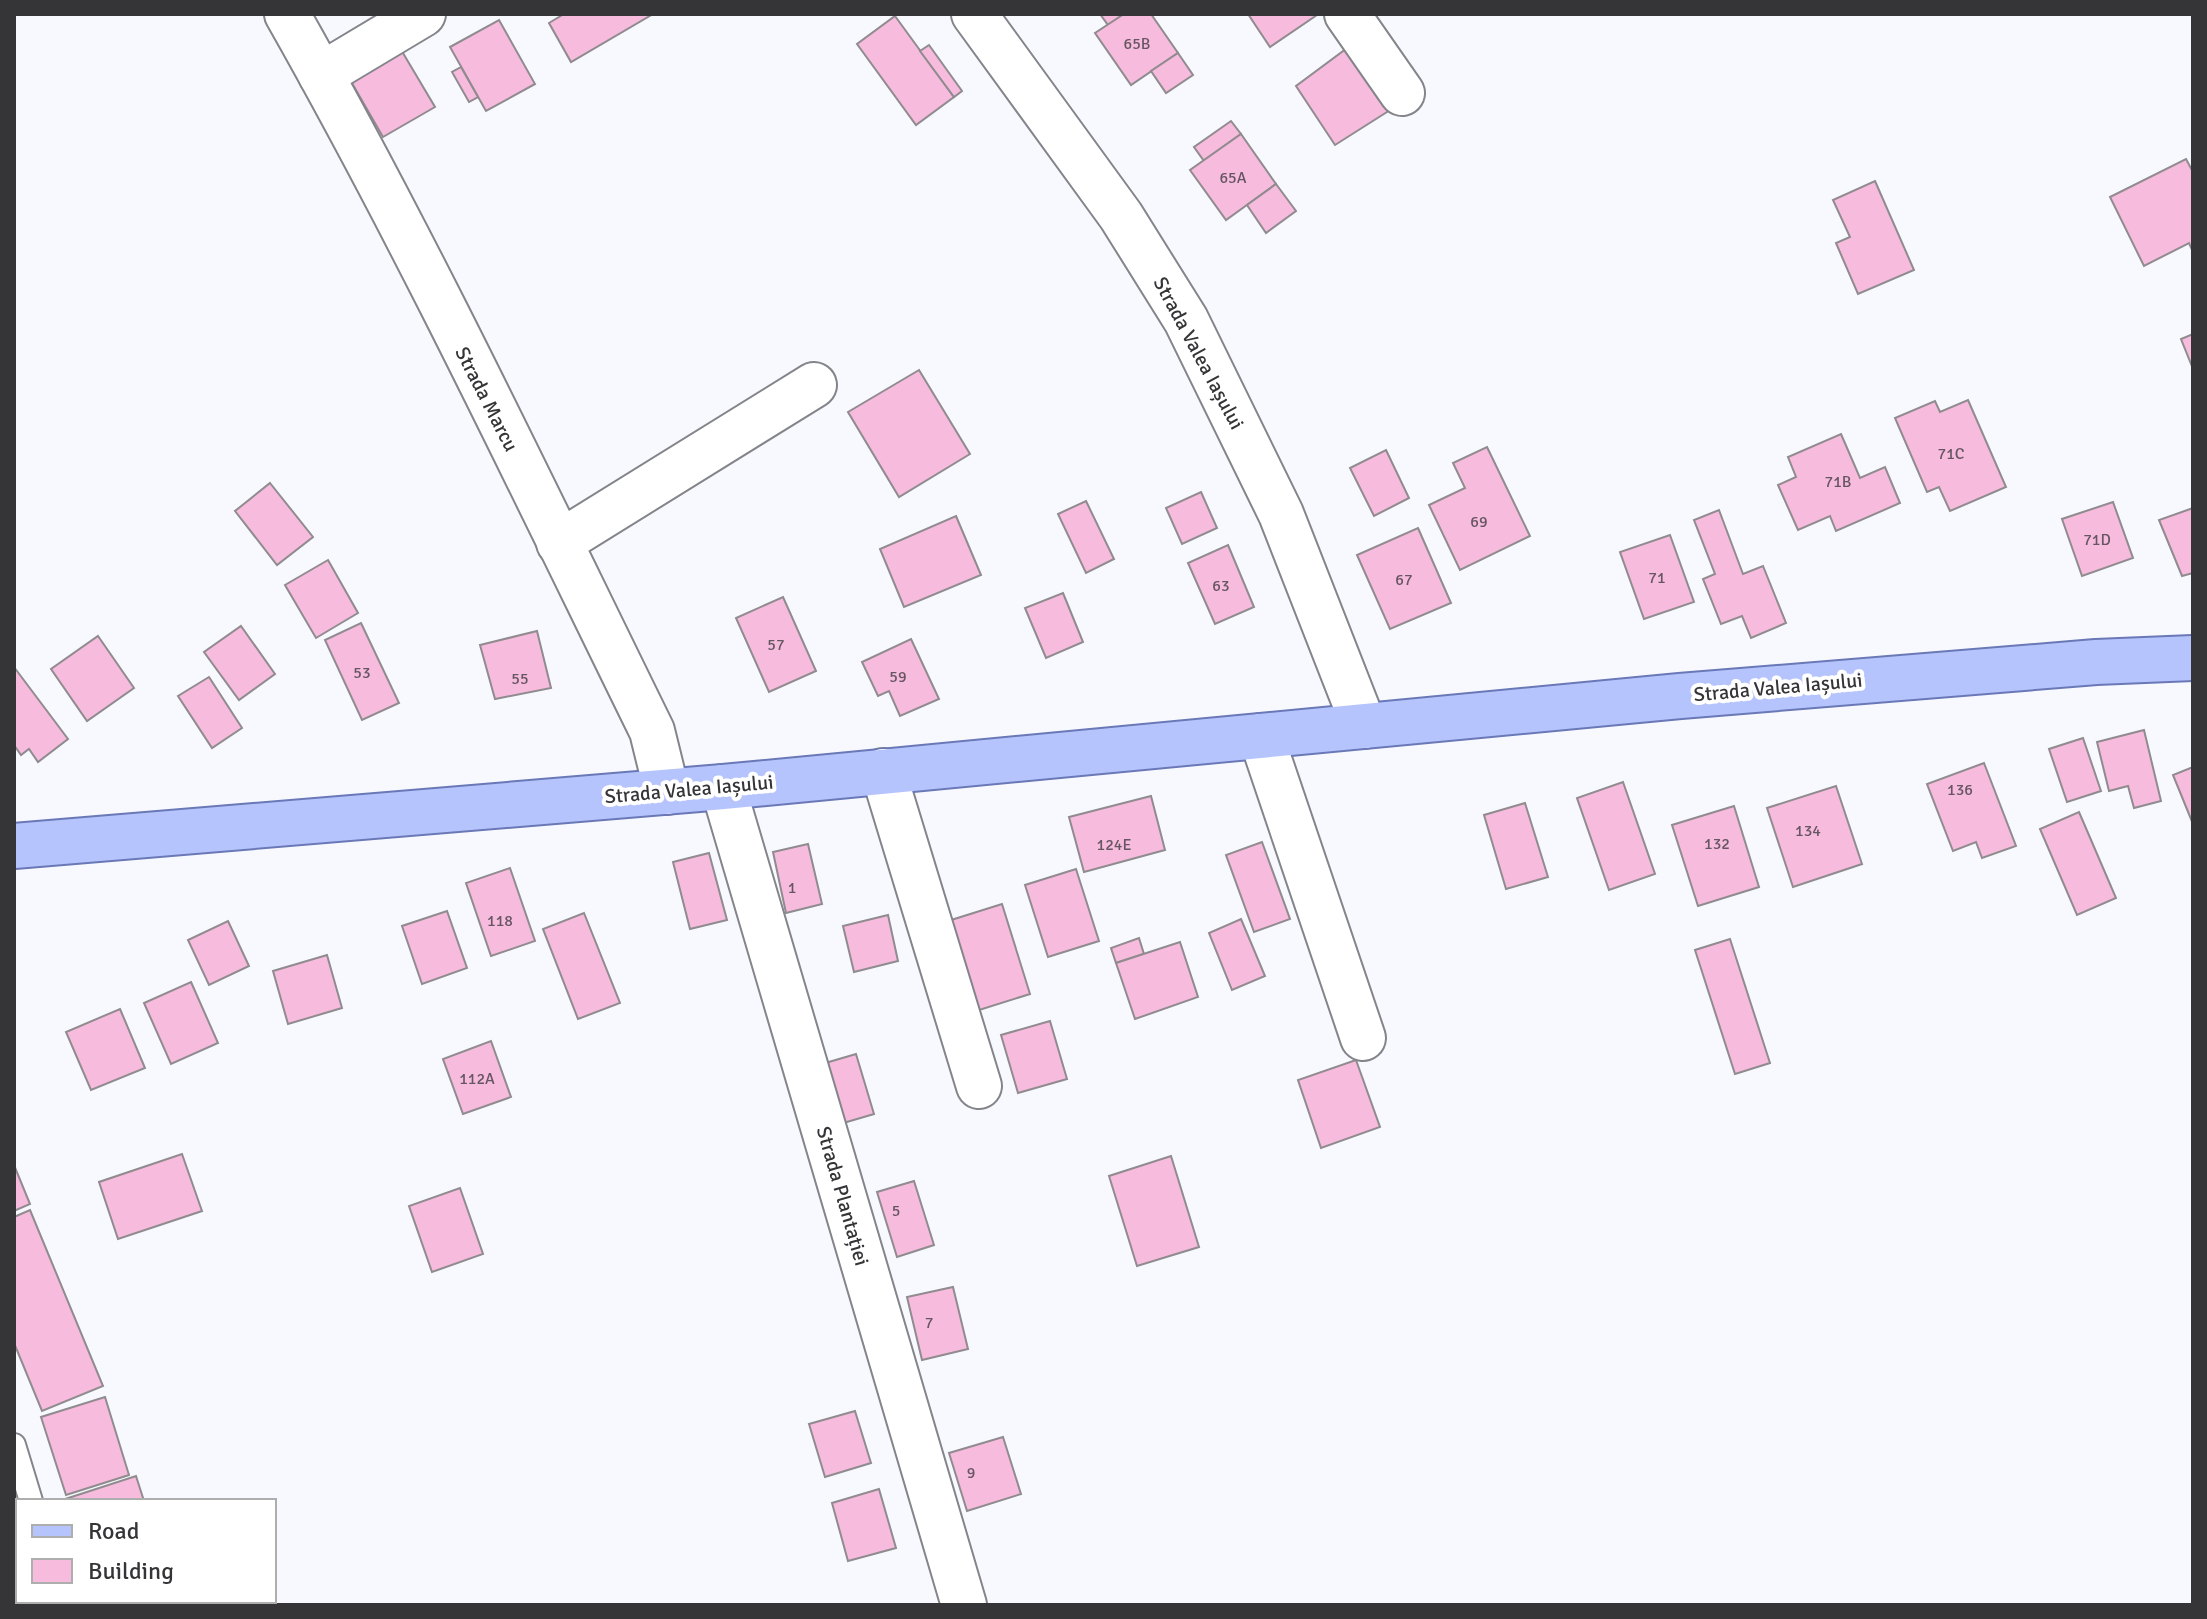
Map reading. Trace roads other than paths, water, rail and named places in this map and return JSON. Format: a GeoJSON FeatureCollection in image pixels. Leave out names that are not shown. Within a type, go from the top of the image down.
{"type":"FeatureCollection","features":[{"type":"Feature","properties":{"kind":"main road","name":"Strada Valea Iașului"},"geometry":{"type":"LineString","coordinates":[[14,846],[723,787],[1897,677],[2193,658]]}},
{"type":"Feature","properties":{"kind":"street","name":"Strada Marcu"},"geometry":{"type":"LineString","coordinates":[[287,14],[440,303],[652,731],[667,792]]}},
{"type":"Feature","properties":{"kind":"street"},"geometry":{"type":"LineString","coordinates":[[321,75],[423,14]]}},
{"type":"Feature","properties":{"kind":"street","name":"Strada Valea Iașului"},"geometry":{"type":"LineString","coordinates":[[974,14],[1121,216],[1186,320],[1281,514],[1364,726]]}},
{"type":"Feature","properties":{"kind":"street"},"geometry":{"type":"LineString","coordinates":[[1347,14],[1402,93]]}},
{"type":"Feature","properties":{"kind":"street"},"geometry":{"type":"LineString","coordinates":[[559,543],[814,385]]}},
{"type":"Feature","properties":{"kind":"street"},"geometry":{"type":"LineString","coordinates":[[1261,736],[1363,1038]]}},
{"type":"Feature","properties":{"kind":"street"},"geometry":{"type":"LineString","coordinates":[[883,771],[979,1086]]}},
{"type":"Feature","properties":{"kind":"street","name":"Strada Plantației"},"geometry":{"type":"LineString","coordinates":[[723,787],[964,1605]]}},
{"type":"Feature","properties":{"kind":"lane"},"geometry":{"type":"LineString","coordinates":[[14,1445],[30,1499]]}}]}
